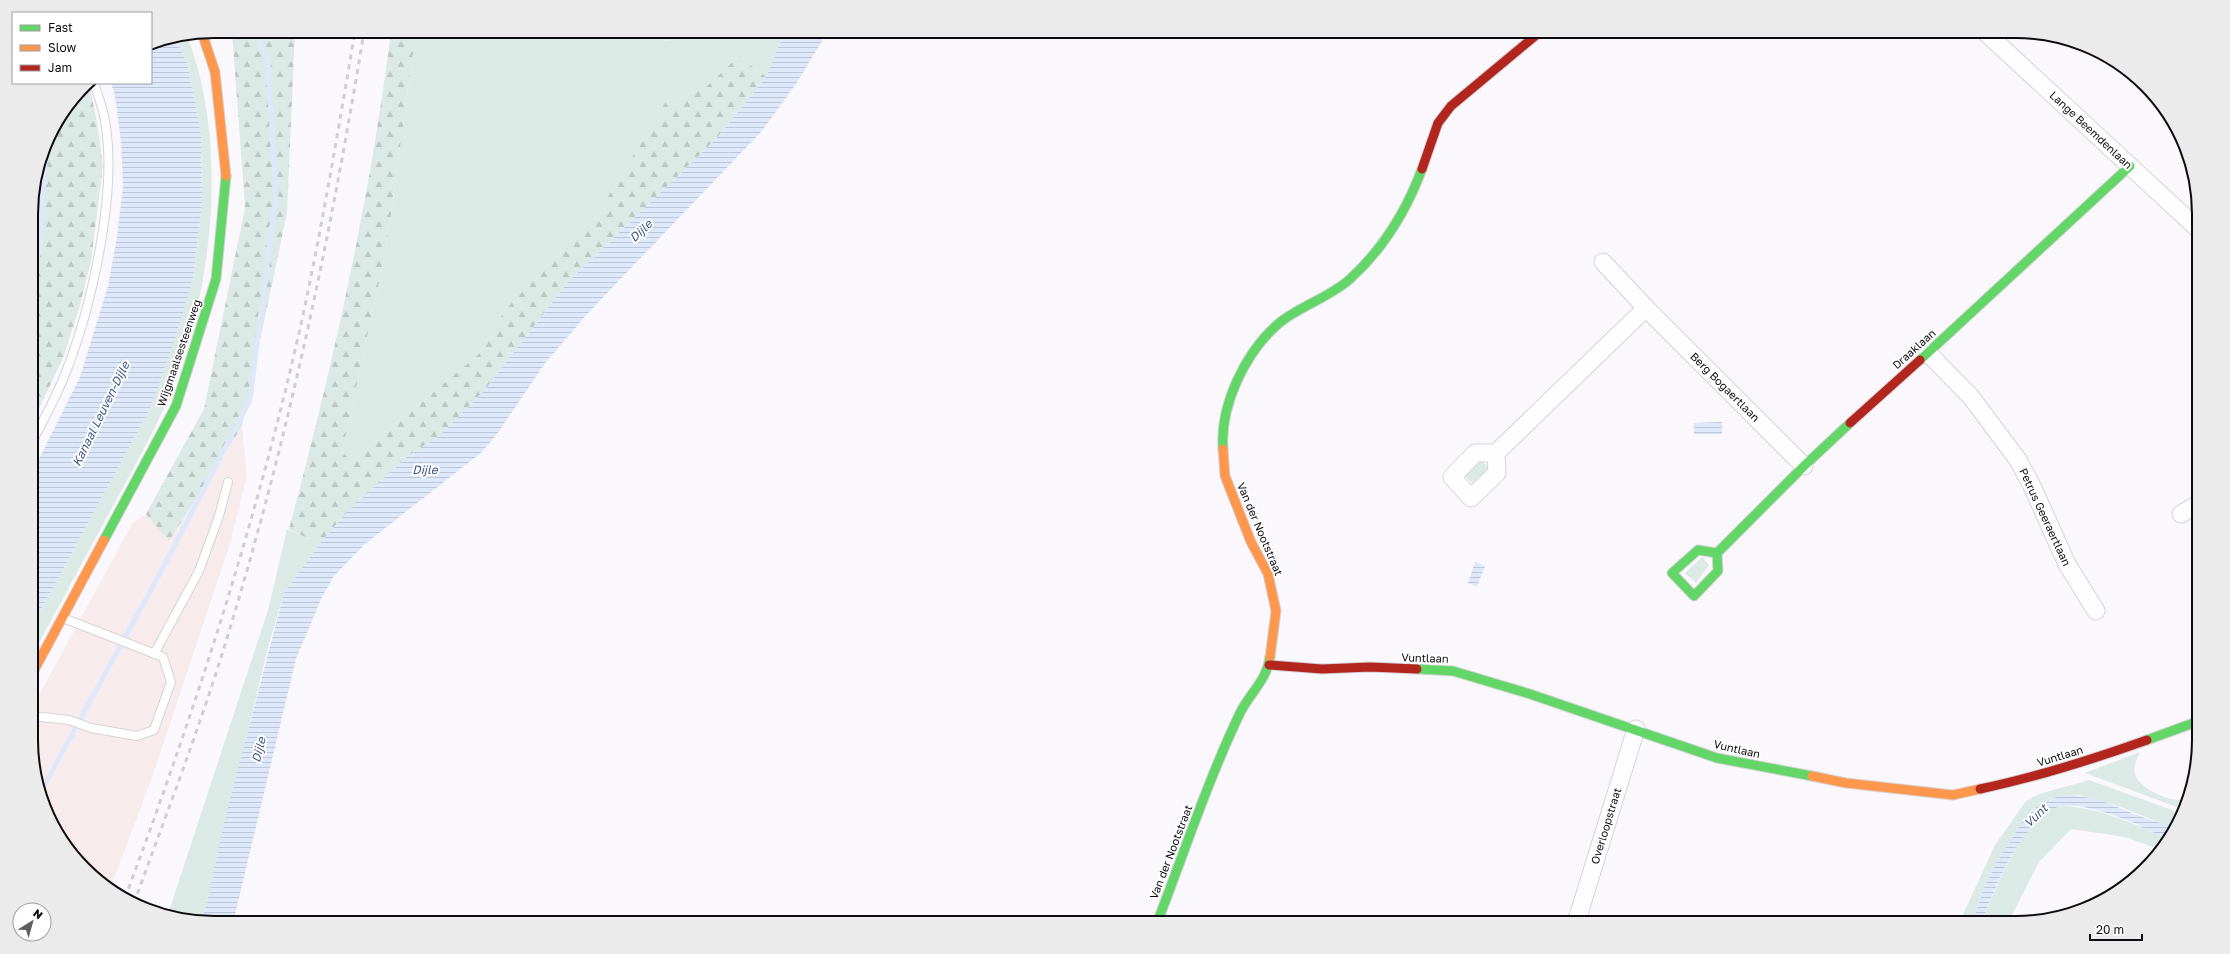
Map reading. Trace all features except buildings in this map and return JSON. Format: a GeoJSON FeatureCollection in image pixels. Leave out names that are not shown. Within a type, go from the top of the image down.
{"type":"FeatureCollection","features":[{"type":"Feature","properties":{"kind":"street","name":"Wijgmaalsesteenweg"},"geometry":{"type":"LineString","coordinates":[[38,663],[176,406],[216,279],[227,183],[216,72],[204,38]]}},
{"type":"Feature","properties":{"kind":"street","name":"Van der Nootstraat"},"geometry":{"type":"LineString","coordinates":[[1160,916],[1199,812],[1241,711],[1260,686],[1270,664],[1276,611],[1268,574],[1251,542],[1225,476],[1222,432],[1232,395],[1251,354],[1278,324],[1348,281],[1370,260],[1393,231],[1411,199],[1438,123],[1451,106],[1532,38]]}},
{"type":"Feature","properties":{"kind":"street","name":"Lange Beemdenlaan"},"geometry":{"type":"LineString","coordinates":[[1992,38],[2192,223]]}},
{"type":"Feature","properties":{"kind":"street","name":"Draaklaan"},"geometry":{"type":"LineString","coordinates":[[1717,553],[1804,466],[2130,166]]}},
{"type":"Feature","properties":{"kind":"street","name":"Berg Bogaertlaan"},"geometry":{"type":"LineString","coordinates":[[1603,262],[1646,308],[1804,466]]}},
{"type":"Feature","properties":{"kind":"street"},"geometry":{"type":"LineString","coordinates":[[1496,453],[1646,308]]}},
{"type":"Feature","properties":{"kind":"street","name":"Petrus Geeraertlaan"},"geometry":{"type":"LineString","coordinates":[[1928,353],[1971,397],[2018,460],[2032,486],[2067,564],[2096,611]]}},
{"type":"Feature","properties":{"kind":"street"},"geometry":{"type":"LineString","coordinates":[[2181,514],[2192,508]]}},
{"type":"Feature","properties":{"kind":"street"},"geometry":{"type":"LineString","coordinates":[[1698,550],[1717,553],[1718,571],[1694,596],[1672,573],[1698,550]]}},
{"type":"Feature","properties":{"kind":"street","name":"Vuntlaan"},"geometry":{"type":"LineString","coordinates":[[1270,664],[1322,669],[1370,667],[1453,671],[1636,729],[1717,758],[1846,784],[1953,795],[2024,780],[2082,763],[2192,724]]}},
{"type":"Feature","properties":{"kind":"street","name":"Overloopstraat"},"geometry":{"type":"LineString","coordinates":[[1578,916],[1636,729]]}},
{"type":"Feature","properties":{"kind":"lane"},"geometry":{"type":"LineString","coordinates":[[38,430],[64,377],[80,331],[108,204],[108,162],[105,121],[94,85]]}},
{"type":"Feature","properties":{"kind":"lane"},"geometry":{"type":"LineString","coordinates":[[154,654],[199,571],[219,516],[228,482]]}},
{"type":"Feature","properties":{"kind":"lane"},"geometry":{"type":"LineString","coordinates":[[38,717],[69,720],[89,727],[137,736],[154,730],[171,682],[163,657],[63,617]]}},
{"type":"Feature","properties":{"kind":"shaded area"},"geometry":{"type":"Polygon","coordinates":[[[242,426],[247,476],[230,544],[155,769],[112,884],[89,865],[74,847],[51,808],[41,775],[38,752],[38,697],[132,524],[146,514],[169,541],[242,426]]]}},
{"type":"Feature","properties":{"kind":"green space"},"geometry":{"type":"Polygon","coordinates":[[[233,38],[295,38],[287,213],[242,426],[169,541],[146,514],[204,409],[245,208],[233,38]]]}},
{"type":"Feature","properties":{"kind":"green space"},"geometry":{"type":"Polygon","coordinates":[[[390,38],[415,38],[386,250],[342,452],[352,461],[479,354],[505,310],[598,213],[665,103],[706,87],[739,56],[766,77],[717,138],[568,282],[484,391],[439,436],[408,456],[345,514],[322,541],[307,538],[289,529],[321,406],[349,282],[382,94],[390,38]]]}},
{"type":"Feature","properties":{"kind":"green space"},"geometry":{"type":"Polygon","coordinates":[[[415,38],[658,38],[667,41],[677,38],[782,38],[766,77],[739,56],[706,87],[665,103],[598,213],[505,310],[479,354],[352,461],[342,452],[386,250],[415,38]]]}},
{"type":"Feature","properties":{"kind":"green space"},"geometry":{"type":"Polygon","coordinates":[[[657,38],[683,38],[669,41],[657,38]]]}},
{"type":"Feature","properties":{"kind":"green space"},"geometry":{"type":"Polygon","coordinates":[[[188,40],[200,77],[208,119],[212,164],[211,209],[207,255],[199,299],[188,342],[175,382],[163,411],[142,453],[38,645],[38,615],[150,409],[193,278],[202,204],[201,134],[188,67],[177,41],[188,40]]]}},
{"type":"Feature","properties":{"kind":"green space"},"geometry":{"type":"Polygon","coordinates":[[[90,88],[97,122],[103,166],[91,261],[79,309],[63,358],[38,410],[38,202],[41,179],[47,157],[56,136],[74,107],[90,88]]]}},
{"type":"Feature","properties":{"kind":"green space"},"geometry":{"type":"Polygon","coordinates":[[[1480,459],[1487,466],[1488,472],[1474,484],[1463,475],[1480,459]]]}},
{"type":"Feature","properties":{"kind":"green space"},"geometry":{"type":"Polygon","coordinates":[[[287,529],[307,538],[322,541],[284,593],[268,647],[207,903],[202,916],[169,910],[269,607],[287,529]]]}},
{"type":"Feature","properties":{"kind":"green space"},"geometry":{"type":"Polygon","coordinates":[[[1702,557],[1709,565],[1696,583],[1685,573],[1702,557]]]}},
{"type":"Feature","properties":{"kind":"green space"},"geometry":{"type":"Polygon","coordinates":[[[2140,752],[2136,763],[2135,774],[2143,785],[2166,798],[2182,800],[2179,808],[2085,773],[2140,752]]]}},
{"type":"Feature","properties":{"kind":"green space"},"geometry":{"type":"Polygon","coordinates":[[[2089,780],[2177,812],[2169,827],[2121,807],[2080,795],[2066,795],[2048,799],[2032,810],[2000,857],[1985,885],[1974,916],[1962,916],[1995,845],[2026,801],[2039,794],[2089,780]]]}},
{"type":"Feature","properties":{"kind":"green space"},"geometry":{"type":"Polygon","coordinates":[[[2063,806],[2077,807],[2104,813],[2130,822],[2163,836],[2155,848],[2125,837],[2071,829],[2039,862],[2012,916],[1985,916],[1992,896],[2017,846],[2036,820],[2051,809],[2063,806]]]}},
{"type":"Feature","properties":{"kind":"water","name":"Dijle"},"geometry":{"type":"Polygon","coordinates":[[[782,38],[824,38],[796,84],[761,132],[589,312],[546,362],[497,434],[482,452],[365,544],[334,576],[322,597],[296,659],[235,916],[202,916],[207,903],[225,819],[284,593],[322,541],[345,514],[408,456],[439,436],[484,391],[568,282],[717,138],[766,77],[782,38]]]}},
{"type":"Feature","properties":{"kind":"water","name":"Kanaal Leuven-Dijle"},"geometry":{"type":"Polygon","coordinates":[[[177,41],[188,67],[201,134],[202,204],[193,278],[175,339],[150,409],[38,615],[38,461],[80,377],[108,286],[117,237],[123,186],[121,142],[115,96],[111,84],[152,84],[152,49],[177,41]]]}},
{"type":"Feature","properties":{"kind":"water"},"geometry":{"type":"Polygon","coordinates":[[[1722,422],[1722,434],[1694,434],[1694,423],[1722,422]]]}},
{"type":"Feature","properties":{"kind":"water"},"geometry":{"type":"Polygon","coordinates":[[[1475,562],[1485,566],[1477,587],[1468,583],[1475,562]]]}},
{"type":"Feature","properties":{"kind":"water","name":"Vunt"},"geometry":{"type":"Polygon","coordinates":[[[2066,795],[2090,798],[2169,826],[2163,836],[2137,824],[2110,814],[2090,809],[2063,806],[2049,811],[2036,822],[2012,854],[2002,873],[1984,916],[1974,916],[1985,885],[2000,857],[2021,824],[2038,805],[2048,799],[2066,795]]]}},
{"type":"Feature","properties":{"kind":"waterway"},"geometry":{"type":"LineString","coordinates":[[44,786],[158,577],[250,400],[276,194],[268,63],[259,38]]}},
{"type":"Feature","properties":{"kind":"waterway"},"geometry":{"type":"LineString","coordinates":[[38,253],[45,165]]}},
{"type":"Feature","properties":{"kind":"railway"},"geometry":{"type":"LineString","coordinates":[[127,893],[177,755],[201,683],[267,463],[303,315],[354,38]]}},
{"type":"Feature","properties":{"kind":"railway"},"geometry":{"type":"LineString","coordinates":[[136,898],[206,705],[270,488],[306,337],[322,261],[363,38]]}},
{"type":"Feature","properties":{"kind":"traffic: fast"},"geometry":{"type":"LineString","coordinates":[[1920,360],[2130,166]]}},
{"type":"Feature","properties":{"kind":"traffic: fast"},"geometry":{"type":"LineString","coordinates":[[1223,449],[1223,432],[1230,398],[1245,365],[1255,350],[1278,324],[1295,312],[1342,286],[1362,267],[1384,242],[1401,215],[1422,169]]}},
{"type":"Feature","properties":{"kind":"traffic: fast"},"geometry":{"type":"LineString","coordinates":[[104,540],[176,406],[216,279],[226,176]]}},
{"type":"Feature","properties":{"kind":"traffic: fast"},"geometry":{"type":"LineString","coordinates":[[1717,553],[1698,550],[1672,573],[1694,596],[1718,571],[1717,553],[1804,466],[1850,423]]}},
{"type":"Feature","properties":{"kind":"traffic: fast"},"geometry":{"type":"LineString","coordinates":[[1160,916],[1228,738],[1244,706],[1262,680],[1270,657]]}},
{"type":"Feature","properties":{"kind":"traffic: fast"},"geometry":{"type":"LineString","coordinates":[[1417,669],[1453,671],[1530,694],[1717,758],[1812,776]]}},
{"type":"Feature","properties":{"kind":"traffic: fast"},"geometry":{"type":"LineString","coordinates":[[2147,740],[2192,724]]}},
{"type":"Feature","properties":{"kind":"traffic: slow"},"geometry":{"type":"LineString","coordinates":[[204,38],[215,72],[226,176]]}},
{"type":"Feature","properties":{"kind":"traffic: slow"},"geometry":{"type":"LineString","coordinates":[[1223,449],[1225,476],[1251,542],[1268,574],[1276,611],[1270,657]]}},
{"type":"Feature","properties":{"kind":"traffic: slow"},"geometry":{"type":"LineString","coordinates":[[38,663],[104,540]]}},
{"type":"Feature","properties":{"kind":"traffic: slow"},"geometry":{"type":"LineString","coordinates":[[1812,776],[1846,783],[1953,795],[1980,789]]}},
{"type":"Feature","properties":{"kind":"traffic: jam"},"geometry":{"type":"LineString","coordinates":[[1422,169],[1438,123],[1451,106],[1533,38]]}},
{"type":"Feature","properties":{"kind":"traffic: jam"},"geometry":{"type":"LineString","coordinates":[[1850,423],[1920,360]]}},
{"type":"Feature","properties":{"kind":"traffic: jam"},"geometry":{"type":"LineString","coordinates":[[1269,665],[1322,669],[1370,667],[1417,669]]}},
{"type":"Feature","properties":{"kind":"traffic: jam"},"geometry":{"type":"LineString","coordinates":[[1980,789],[2064,768],[2147,740]]}}]}
